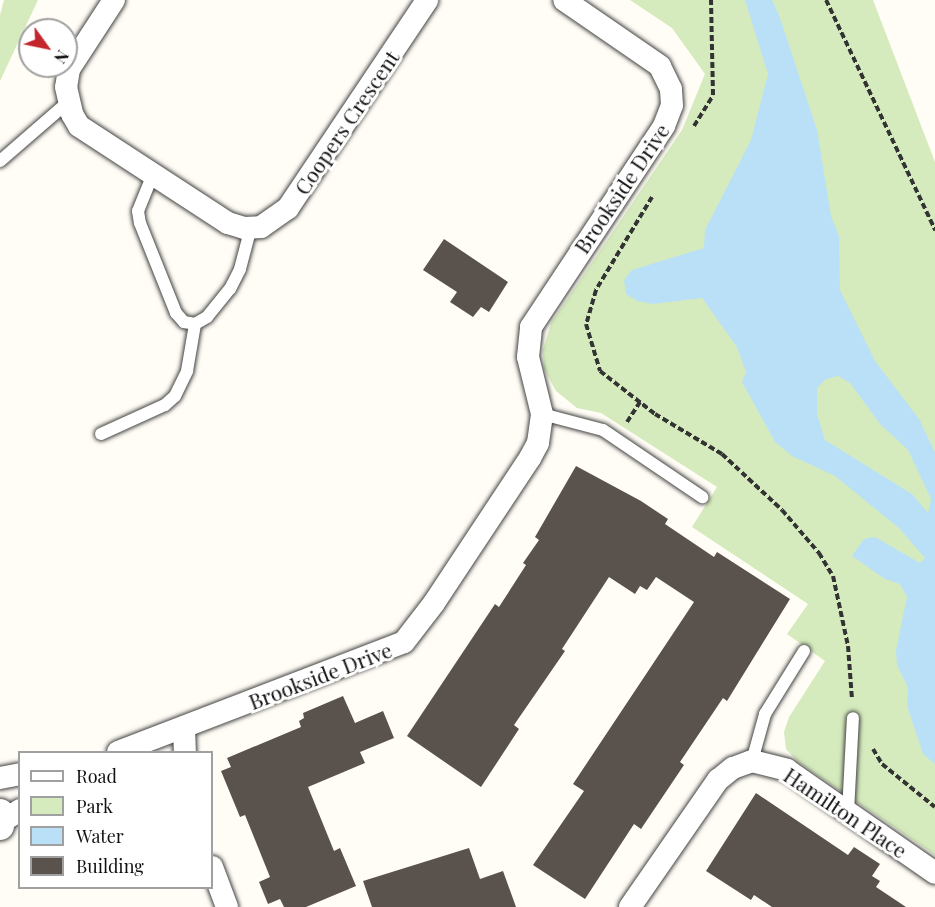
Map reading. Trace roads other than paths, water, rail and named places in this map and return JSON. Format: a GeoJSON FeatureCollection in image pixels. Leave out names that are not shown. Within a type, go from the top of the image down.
{"type":"FeatureCollection","features":[{"type":"Feature","properties":{"kind":"street"},"geometry":{"type":"LineString","coordinates":[[114,0],[69,69],[68,102],[79,126],[228,224],[251,227]]}},
{"type":"Feature","properties":{"kind":"street","name":"Coopers Crescent"},"geometry":{"type":"LineString","coordinates":[[251,227],[276,220],[288,208],[427,0]]}},
{"type":"Feature","properties":{"kind":"street","name":"Brookside Drive"},"geometry":{"type":"LineString","coordinates":[[134,750],[184,727],[404,642],[434,603],[530,459],[538,443],[542,414],[528,357],[531,327],[664,126],[672,105],[671,89],[660,66],[564,0]]}},
{"type":"Feature","properties":{"kind":"street"},"geometry":{"type":"LineString","coordinates":[[184,727],[184,751]]}},
{"type":"Feature","properties":{"kind":"street"},"geometry":{"type":"LineString","coordinates":[[630,907],[718,780],[733,768],[752,761]]}},
{"type":"Feature","properties":{"kind":"street","name":"Hamilton Place"},"geometry":{"type":"LineString","coordinates":[[752,761],[787,770],[935,873]]}},
{"type":"Feature","properties":{"kind":"street"},"geometry":{"type":"LineString","coordinates":[[0,778],[18,774]]}},
{"type":"Feature","properties":{"kind":"street"},"geometry":{"type":"LineString","coordinates":[[213,870],[227,907]]}},
{"type":"Feature","properties":{"kind":"lane"},"geometry":{"type":"LineString","coordinates":[[0,161],[68,102]]}},
{"type":"Feature","properties":{"kind":"lane"},"geometry":{"type":"LineString","coordinates":[[153,174],[138,211],[140,223],[176,313],[184,322],[195,324],[207,317],[230,289],[240,269],[251,227]]}},
{"type":"Feature","properties":{"kind":"lane"},"geometry":{"type":"LineString","coordinates":[[101,434],[165,405],[175,396],[187,371],[195,324]]}},
{"type":"Feature","properties":{"kind":"lane"},"geometry":{"type":"LineString","coordinates":[[542,414],[589,423],[603,430],[702,497]]}},
{"type":"Feature","properties":{"kind":"lane"},"geometry":{"type":"LineString","coordinates":[[752,761],[765,714],[804,651]]}},
{"type":"Feature","properties":{"kind":"lane"},"geometry":{"type":"LineString","coordinates":[[848,812],[853,718]]}},
{"type":"Feature","properties":{"kind":"water"},"geometry":{"type":"Polygon","coordinates":[[[745,0],[772,0],[779,15],[817,130],[831,216],[839,236],[840,290],[875,361],[919,419],[935,452],[935,764],[923,754],[907,706],[908,688],[897,665],[896,650],[907,597],[900,584],[885,579],[852,556],[864,539],[875,537],[920,563],[925,558],[899,528],[835,476],[792,456],[775,442],[742,382],[746,372],[737,347],[702,298],[653,304],[637,301],[626,294],[624,280],[632,270],[704,248],[705,230],[751,140],[768,74],[745,0]],[[838,376],[826,379],[817,388],[817,414],[825,440],[912,494],[928,513],[931,499],[908,450],[880,424],[850,383],[838,376]]]}}]}
